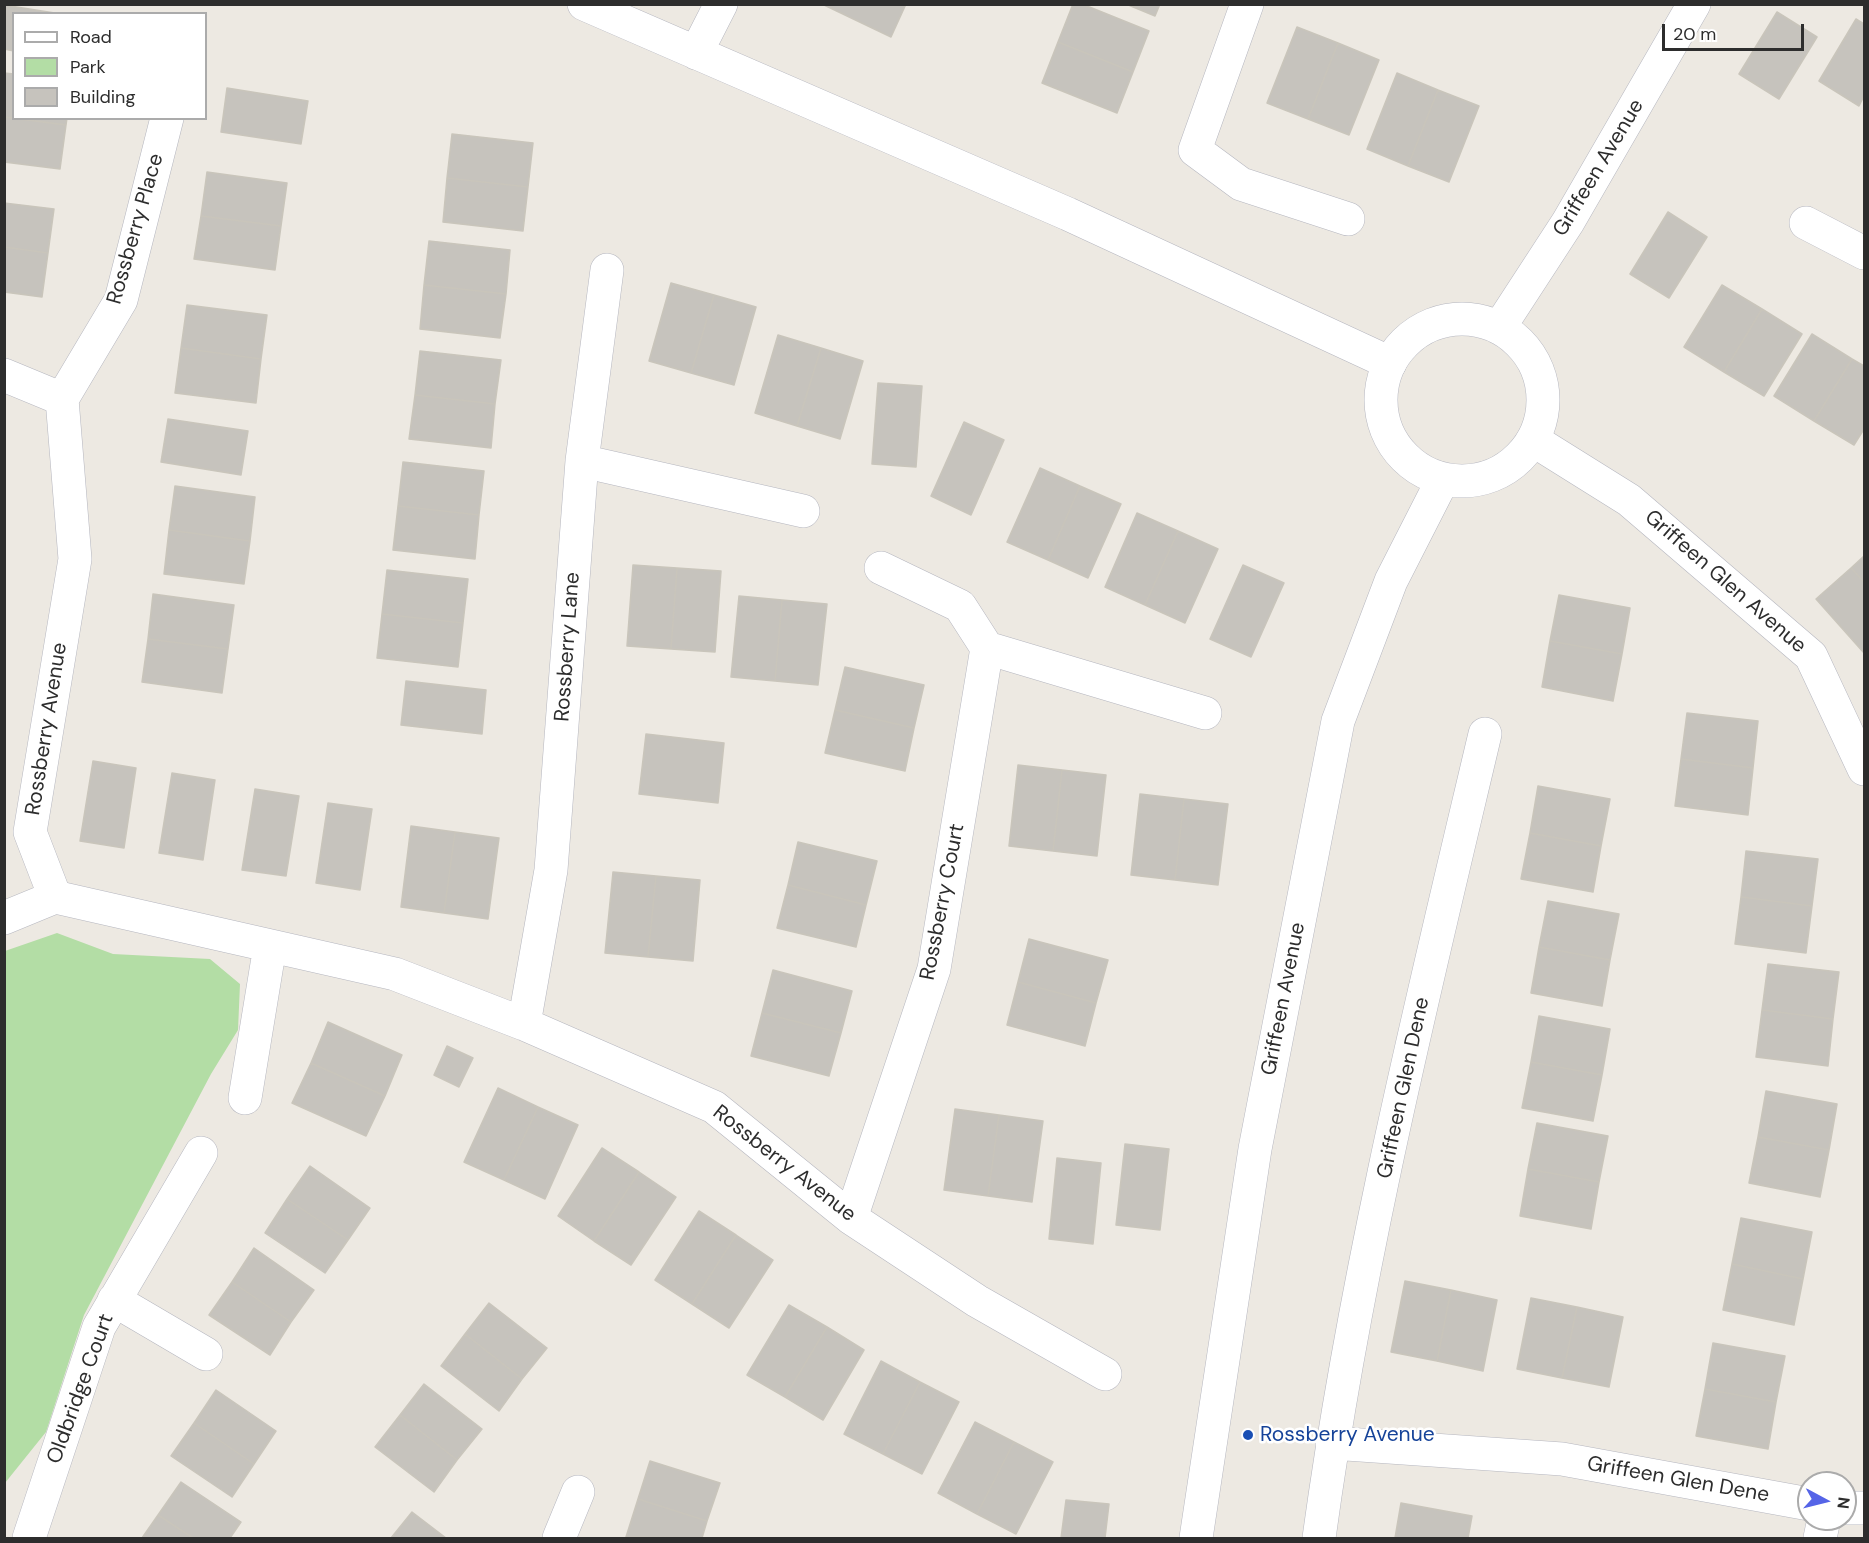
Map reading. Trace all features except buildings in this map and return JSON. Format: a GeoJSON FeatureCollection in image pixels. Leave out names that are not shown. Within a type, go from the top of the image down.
{"type":"FeatureCollection","features":[{"type":"Feature","properties":{"kind":"street"},"geometry":{"type":"LineString","coordinates":[[584,4],[1068,214],[1390,363]]}},
{"type":"Feature","properties":{"kind":"street"},"geometry":{"type":"LineString","coordinates":[[696,53],[720,4]]}},
{"type":"Feature","properties":{"kind":"street"},"geometry":{"type":"LineString","coordinates":[[1247,4],[1195,150],[1241,184],[1348,219]]}},
{"type":"Feature","properties":{"kind":"street","name":"Griffeen Avenue"},"geometry":{"type":"LineString","coordinates":[[1499,328],[1568,222],[1695,4]]}},
{"type":"Feature","properties":{"kind":"street","name":"Rossberry Place"},"geometry":{"type":"LineString","coordinates":[[62,399],[121,300],[166,120]]}},
{"type":"Feature","properties":{"kind":"street"},"geometry":{"type":"LineString","coordinates":[[1806,224],[1864,253]]}},
{"type":"Feature","properties":{"kind":"street","name":"Rossberry Lane"},"geometry":{"type":"LineString","coordinates":[[524,1023],[551,870],[582,461],[607,270]]}},
{"type":"Feature","properties":{"kind":"street"},"geometry":{"type":"LineString","coordinates":[[1475,320],[1499,328],[1521,343],[1538,373],[1543,389],[1542,416],[1533,440],[1517,461],[1495,475],[1469,482],[1443,479],[1420,470],[1401,455],[1388,434],[1382,411],[1382,386],[1390,363],[1405,342],[1426,328],[1442,322],[1475,320]]}},
{"type":"Feature","properties":{"kind":"street"},"geometry":{"type":"LineString","coordinates":[[4,375],[62,399]]}},
{"type":"Feature","properties":{"kind":"street","name":"Rossberry Avenue"},"geometry":{"type":"LineString","coordinates":[[62,399],[75,559],[30,831],[55,897],[395,974],[524,1023],[714,1107],[851,1218],[977,1301],[1105,1374]]}},
{"type":"Feature","properties":{"kind":"street","name":"Griffeen Glen Avenue"},"geometry":{"type":"LineString","coordinates":[[1533,440],[1629,500],[1811,656],[1864,768]]}},
{"type":"Feature","properties":{"kind":"street"},"geometry":{"type":"LineString","coordinates":[[582,461],[803,511]]}},
{"type":"Feature","properties":{"kind":"street","name":"Griffeen Avenue"},"geometry":{"type":"LineString","coordinates":[[1196,1539],[1255,1149],[1338,721],[1391,581],[1443,479]]}},
{"type":"Feature","properties":{"kind":"street"},"geometry":{"type":"LineString","coordinates":[[881,568],[960,606],[987,648],[1205,714]]}},
{"type":"Feature","properties":{"kind":"street","name":"Rossberry Court"},"geometry":{"type":"LineString","coordinates":[[851,1218],[934,969],[987,648]]}},
{"type":"Feature","properties":{"kind":"street","name":"Griffeen Glen Dene"},"geometry":{"type":"LineString","coordinates":[[1319,1539],[1332,1443],[1408,1059],[1485,734]]}},
{"type":"Feature","properties":{"kind":"street"},"geometry":{"type":"LineString","coordinates":[[4,918],[55,897]]}},
{"type":"Feature","properties":{"kind":"street"},"geometry":{"type":"LineString","coordinates":[[245,1098],[270,946]]}},
{"type":"Feature","properties":{"kind":"street","name":"Oldbridge Court"},"geometry":{"type":"LineString","coordinates":[[29,1539],[99,1327],[201,1153]]}},
{"type":"Feature","properties":{"kind":"street"},"geometry":{"type":"LineString","coordinates":[[114,1300],[206,1354]]}},
{"type":"Feature","properties":{"kind":"street","name":"Griffeen Glen Dene"},"geometry":{"type":"LineString","coordinates":[[1332,1443],[1562,1459],[1797,1502]]}},
{"type":"Feature","properties":{"kind":"street"},"geometry":{"type":"LineString","coordinates":[[559,1539],[578,1492]]}},
{"type":"Feature","properties":{"kind":"green space"},"geometry":{"type":"Polygon","coordinates":[[[57,933],[113,954],[210,959],[240,984],[238,1030],[211,1074],[84,1315],[46,1432],[5,1483],[5,951],[57,933]]]}},
{"type":"Feature","properties":{"kind":"place","name":"Rossberry Avenue"},"geometry":{"type":"Point","coordinates":[1248,1435]}}]}
